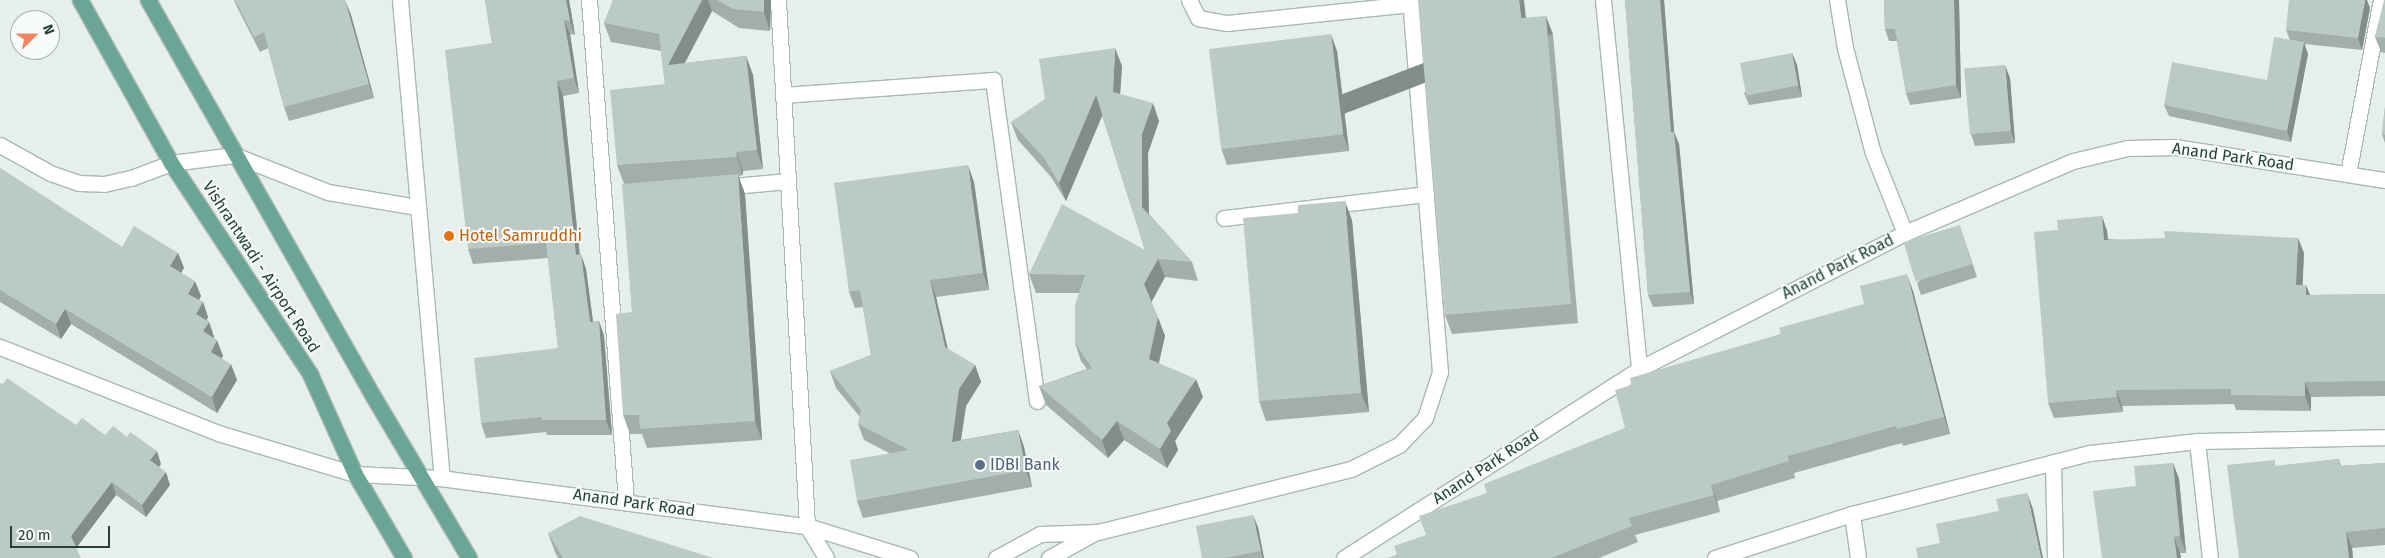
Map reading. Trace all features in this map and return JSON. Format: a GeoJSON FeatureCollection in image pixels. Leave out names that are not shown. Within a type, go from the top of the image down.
{"type":"FeatureCollection","features":[{"type":"Feature","properties":{"kind":"main road","name":"Vishrantwadi - Airport Road"},"geometry":{"type":"LineString","coordinates":[[80,0],[171,163],[310,374],[355,474],[404,558]]}},
{"type":"Feature","properties":{"kind":"main road","name":"Vishrantwadi - Airport Road"},"geometry":{"type":"LineString","coordinates":[[148,0],[234,155],[420,477],[469,558]]}},
{"type":"Feature","properties":{"kind":"street"},"geometry":{"type":"LineString","coordinates":[[400,0],[442,478]]}},
{"type":"Feature","properties":{"kind":"street"},"geometry":{"type":"LineString","coordinates":[[590,0],[600,127],[611,196],[626,502]]}},
{"type":"Feature","properties":{"kind":"street"},"geometry":{"type":"LineString","coordinates":[[778,0],[807,526],[826,558]]}},
{"type":"Feature","properties":{"kind":"street"},"geometry":{"type":"LineString","coordinates":[[996,558],[1040,534],[1098,532],[1351,469],[1398,445],[1425,418],[1440,372],[1411,2],[1227,23],[1198,18],[1188,0]]}},
{"type":"Feature","properties":{"kind":"street"},"geometry":{"type":"LineString","coordinates":[[1604,0],[1639,369]]}},
{"type":"Feature","properties":{"kind":"street"},"geometry":{"type":"LineString","coordinates":[[1837,0],[1845,48],[1873,153],[1905,233]]}},
{"type":"Feature","properties":{"kind":"street"},"geometry":{"type":"LineString","coordinates":[[2348,174],[2381,0]]}},
{"type":"Feature","properties":{"kind":"street"},"geometry":{"type":"LineString","coordinates":[[783,96],[993,80],[1036,401]]}},
{"type":"Feature","properties":{"kind":"street"},"geometry":{"type":"LineString","coordinates":[[0,145],[50,173],[79,183],[104,184],[131,178],[171,163],[234,155],[328,192],[417,207]]}},
{"type":"Feature","properties":{"kind":"street","name":"Anand Park Road"},"geometry":{"type":"LineString","coordinates":[[1344,558],[1639,369],[1905,233],[2073,161],[2127,148],[2176,147],[2385,180]]}},
{"type":"Feature","properties":{"kind":"street"},"geometry":{"type":"LineString","coordinates":[[702,188],[788,181]]}},
{"type":"Feature","properties":{"kind":"street"},"geometry":{"type":"LineString","coordinates":[[1224,218],[1426,194]]}},
{"type":"Feature","properties":{"kind":"street","name":"Anand Park Road"},"geometry":{"type":"LineString","coordinates":[[0,347],[218,433],[355,474],[442,478],[807,526],[910,558]]}},
{"type":"Feature","properties":{"kind":"street"},"geometry":{"type":"LineString","coordinates":[[1715,558],[1852,514],[2090,453],[2197,440],[2385,437]]}},
{"type":"Feature","properties":{"kind":"street"},"geometry":{"type":"LineString","coordinates":[[2197,440],[2210,558]]}},
{"type":"Feature","properties":{"kind":"street"},"geometry":{"type":"LineString","coordinates":[[2053,462],[2055,558]]}},
{"type":"Feature","properties":{"kind":"street"},"geometry":{"type":"LineString","coordinates":[[1852,514],[1858,558]]}},
{"type":"Feature","properties":{"kind":"street"},"geometry":{"type":"LineString","coordinates":[[1049,558],[1098,532]]}},
{"type":"Feature","properties":{"kind":"building"},"geometry":{"type":"Polygon","coordinates":[[[235,0],[345,0],[369,84],[284,107],[264,32],[254,37],[235,0]]]}},
{"type":"Feature","properties":{"kind":"building"},"geometry":{"type":"Polygon","coordinates":[[[485,0],[566,0],[570,21],[564,20],[574,78],[557,81],[576,255],[581,254],[590,322],[599,321],[606,420],[542,420],[542,417],[481,423],[474,358],[558,348],[546,243],[468,249],[445,50],[492,43],[485,0]]]}},
{"type":"Feature","properties":{"kind":"building"},"geometry":{"type":"Polygon","coordinates":[[[613,0],[702,0],[668,65],[746,56],[757,150],[736,152],[737,157],[617,165],[610,90],[665,84],[659,34],[604,23],[613,0]]]}},
{"type":"Feature","properties":{"kind":"building"},"geometry":{"type":"Polygon","coordinates":[[[717,0],[764,0],[764,12],[733,9],[717,0]]]}},
{"type":"Feature","properties":{"kind":"building"},"geometry":{"type":"Polygon","coordinates":[[[1418,0],[1519,0],[1521,18],[1546,16],[1571,304],[1445,315],[1418,0]]]}},
{"type":"Feature","properties":{"kind":"building"},"geometry":{"type":"Polygon","coordinates":[[[1625,0],[1660,0],[1671,132],[1674,132],[1690,292],[1648,295],[1625,0]]]}},
{"type":"Feature","properties":{"kind":"building"},"geometry":{"type":"Polygon","coordinates":[[[1884,0],[1954,0],[1956,85],[1906,93],[1895,29],[1885,29],[1884,0]]]}},
{"type":"Feature","properties":{"kind":"building"},"geometry":{"type":"Polygon","coordinates":[[[2289,0],[2365,0],[2358,38],[2286,30],[2289,0]]]}},
{"type":"Feature","properties":{"kind":"building"},"geometry":{"type":"Polygon","coordinates":[[[2384,0],[2385,38],[2375,37],[2384,0]]]}},
{"type":"Feature","properties":{"kind":"building"},"geometry":{"type":"Polygon","coordinates":[[[1331,34],[1343,134],[1221,149],[1209,49],[1331,34]]]}},
{"type":"Feature","properties":{"kind":"building"},"geometry":{"type":"Polygon","coordinates":[[[2274,37],[2304,42],[2287,131],[2164,105],[2172,62],[2267,80],[2274,37]]]}},
{"type":"Feature","properties":{"kind":"building"},"geometry":{"type":"Polygon","coordinates":[[[1115,48],[1113,92],[1153,103],[1142,134],[1142,207],[1192,262],[1158,259],[1144,284],[1158,317],[1149,359],[1196,379],[1167,423],[1171,431],[1160,449],[1117,421],[1102,440],[1039,386],[1092,368],[1075,343],[1075,305],[1085,275],[1029,274],[1062,204],[1145,250],[1096,95],[1059,183],[1044,158],[1011,122],[1045,99],[1039,59],[1115,48]]]}},
{"type":"Feature","properties":{"kind":"building"},"geometry":{"type":"Polygon","coordinates":[[[1792,53],[1798,85],[1746,96],[1740,63],[1792,53]]]}},
{"type":"Feature","properties":{"kind":"building"},"geometry":{"type":"Polygon","coordinates":[[[2005,65],[2011,131],[1970,134],[1964,69],[2005,65]]]}},
{"type":"Feature","properties":{"kind":"building"},"geometry":{"type":"Polygon","coordinates":[[[2385,107],[2385,135],[2382,134],[2385,107]]]}},
{"type":"Feature","properties":{"kind":"building"},"geometry":{"type":"Polygon","coordinates":[[[968,165],[983,273],[930,280],[945,347],[975,365],[959,389],[952,442],[1018,430],[1026,470],[857,501],[850,460],[909,450],[858,424],[861,410],[830,371],[871,355],[860,290],[849,292],[834,183],[968,165]]]}},
{"type":"Feature","properties":{"kind":"building"},"geometry":{"type":"Polygon","coordinates":[[[0,168],[122,247],[134,226],[178,253],[170,266],[195,281],[188,294],[203,302],[196,314],[209,322],[203,331],[217,340],[211,352],[231,364],[212,397],[65,309],[56,324],[0,290],[0,168]]]}},
{"type":"Feature","properties":{"kind":"building"},"geometry":{"type":"Polygon","coordinates":[[[738,174],[755,421],[640,429],[639,415],[623,415],[616,314],[632,312],[622,184],[738,174]]]}},
{"type":"Feature","properties":{"kind":"building"},"geometry":{"type":"Polygon","coordinates":[[[1345,201],[1361,393],[1259,401],[1243,218],[1298,213],[1298,205],[1345,201]]]}},
{"type":"Feature","properties":{"kind":"building"},"geometry":{"type":"Polygon","coordinates":[[[2102,216],[2104,240],[2165,238],[2164,231],[2298,238],[2296,285],[2306,285],[2306,295],[2385,294],[2385,381],[2305,382],[2305,396],[2231,395],[2231,389],[2116,390],[2117,397],[2048,403],[2034,232],[2058,230],[2057,220],[2102,216]]]}},
{"type":"Feature","properties":{"kind":"building"},"geometry":{"type":"Polygon","coordinates":[[[1960,225],[1972,264],[1916,281],[1904,242],[1960,225]]]}},
{"type":"Feature","properties":{"kind":"building"},"geometry":{"type":"Polygon","coordinates":[[[1907,274],[1944,417],[1897,429],[1896,426],[1788,456],[1789,461],[1711,485],[1714,495],[1629,518],[1632,526],[1551,558],[1388,558],[1397,555],[1394,546],[1426,535],[1419,516],[1487,493],[1484,484],[1625,428],[1615,390],[1631,385],[1630,378],[1781,334],[1779,328],[1864,304],[1860,286],[1907,274]]]}},
{"type":"Feature","properties":{"kind":"building"},"geometry":{"type":"Polygon","coordinates":[[[7,378],[76,425],[82,418],[105,435],[113,426],[127,437],[130,432],[157,451],[150,460],[166,472],[142,505],[112,482],[71,536],[81,558],[0,558],[0,383],[3,384],[7,378]]]}},
{"type":"Feature","properties":{"kind":"building"},"geometry":{"type":"Polygon","coordinates":[[[2339,459],[2340,466],[2385,463],[2385,528],[2346,532],[2349,558],[2239,558],[2227,465],[2275,460],[2275,466],[2339,459]]]}},
{"type":"Feature","properties":{"kind":"building"},"geometry":{"type":"Polygon","coordinates":[[[2173,463],[2180,536],[2174,537],[2177,558],[2102,558],[2093,491],[2136,486],[2134,466],[2173,463]]]}},
{"type":"Feature","properties":{"kind":"building"},"geometry":{"type":"Polygon","coordinates":[[[2027,493],[2041,558],[1918,558],[1916,548],[1940,543],[1936,524],[1999,511],[1996,499],[2027,493]]]}},
{"type":"Feature","properties":{"kind":"building"},"geometry":{"type":"Polygon","coordinates":[[[1253,515],[1261,551],[1225,558],[1202,558],[1196,526],[1253,515]]]}},
{"type":"Feature","properties":{"kind":"building"},"geometry":{"type":"Polygon","coordinates":[[[580,516],[713,558],[563,558],[548,533],[580,516]]]}},
{"type":"Feature","properties":{"kind":"place","name":"Hotel Samruddhi"},"geometry":{"type":"Point","coordinates":[449,236]}},
{"type":"Feature","properties":{"kind":"place","name":"IDBI Bank"},"geometry":{"type":"Point","coordinates":[980,465]}}]}
